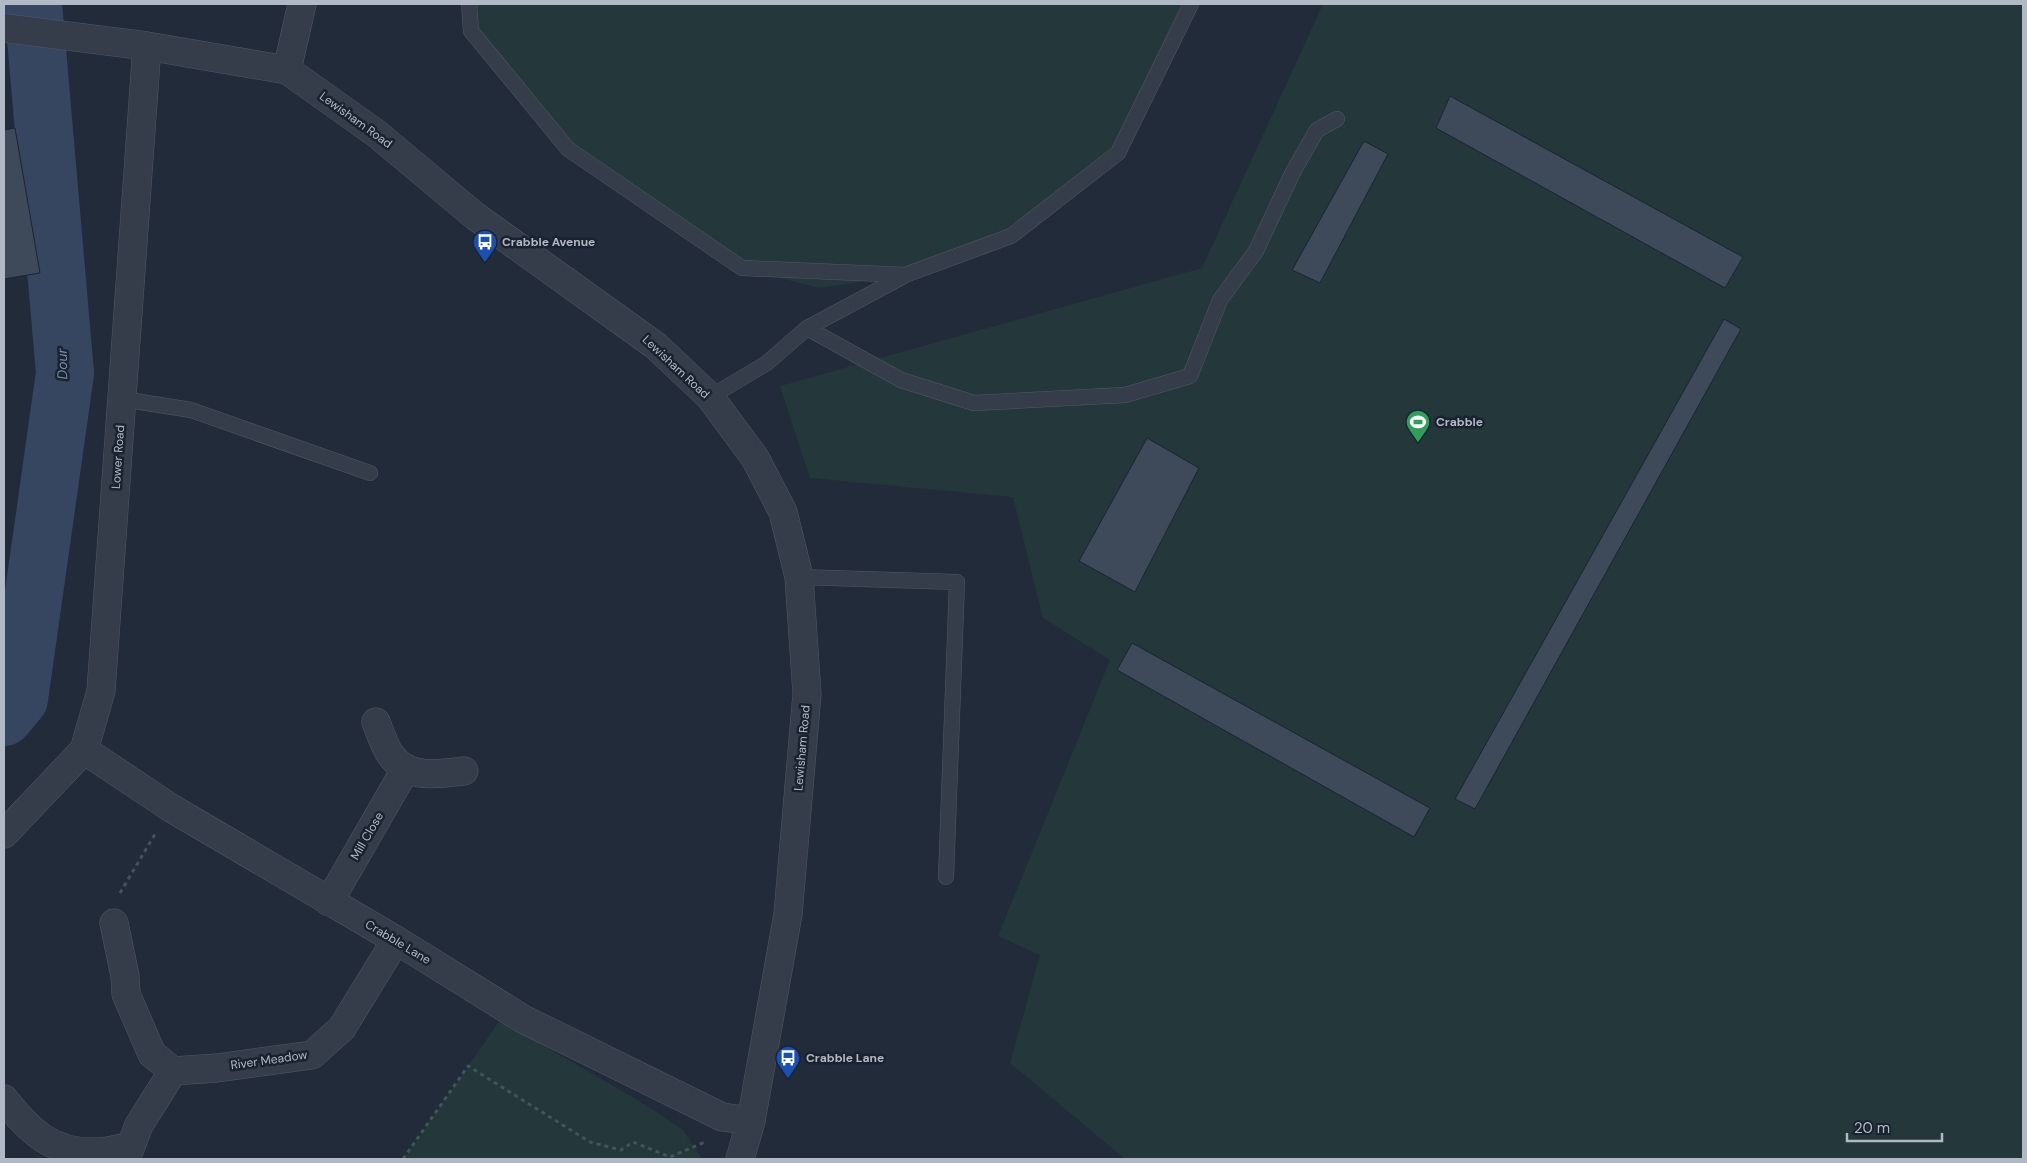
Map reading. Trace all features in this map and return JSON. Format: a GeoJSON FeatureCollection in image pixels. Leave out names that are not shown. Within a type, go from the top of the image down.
{"type":"FeatureCollection","features":[{"type":"Feature","properties":{"kind":"street"},"geometry":{"type":"LineString","coordinates":[[287,70],[302,4]]}},
{"type":"Feature","properties":{"kind":"street","name":"Lewisham Road"},"geometry":{"type":"LineString","coordinates":[[4,28],[147,46],[287,70],[377,134],[475,216],[656,346],[710,397],[755,458],[783,512],[798,577],[807,694],[788,914],[751,1121],[740,1159]]}},
{"type":"Feature","properties":{"kind":"street","name":"Lower Road"},"geometry":{"type":"LineString","coordinates":[[4,834],[84,750],[101,691],[147,46]]}},
{"type":"Feature","properties":{"kind":"street"},"geometry":{"type":"LineString","coordinates":[[376,722],[390,754],[405,770],[428,774],[464,771]]}},
{"type":"Feature","properties":{"kind":"street","name":"Crabble Lane"},"geometry":{"type":"LineString","coordinates":[[84,750],[171,808],[396,940],[524,1019],[722,1117],[751,1121]]}},
{"type":"Feature","properties":{"kind":"street","name":"Mill Close"},"geometry":{"type":"LineString","coordinates":[[329,902],[405,770]]}},
{"type":"Feature","properties":{"kind":"street"},"geometry":{"type":"LineString","coordinates":[[4,1099],[16,1115],[40,1137],[69,1151],[128,1152],[139,1125],[173,1071],[152,1054],[126,994],[125,976],[114,923]]}},
{"type":"Feature","properties":{"kind":"street","name":"River Meadow"},"geometry":{"type":"LineString","coordinates":[[173,1071],[217,1068],[312,1055],[342,1028],[396,940]]}},
{"type":"Feature","properties":{"kind":"lane"},"geometry":{"type":"LineString","coordinates":[[469,4],[471,31],[568,149],[742,268],[905,275]]}},
{"type":"Feature","properties":{"kind":"lane"},"geometry":{"type":"LineString","coordinates":[[710,397],[767,363],[808,328],[905,275],[1010,236],[1118,153],[1191,4]]}},
{"type":"Feature","properties":{"kind":"lane"},"geometry":{"type":"LineString","coordinates":[[808,328],[901,380],[974,403],[1125,395],[1190,376],[1220,300],[1256,251],[1302,155],[1317,130],[1337,119]]}},
{"type":"Feature","properties":{"kind":"lane"},"geometry":{"type":"LineString","coordinates":[[122,399],[191,410],[370,473]]}},
{"type":"Feature","properties":{"kind":"lane"},"geometry":{"type":"LineString","coordinates":[[798,577],[957,582],[946,878]]}},
{"type":"Feature","properties":{"kind":"path"},"geometry":{"type":"LineString","coordinates":[[114,923],[117,899],[171,808]]}},
{"type":"Feature","properties":{"kind":"path"},"geometry":{"type":"LineString","coordinates":[[403,1159],[468,1066],[590,1142],[621,1150],[633,1142],[670,1157],[751,1121]]}},
{"type":"Feature","properties":{"kind":"green space"},"geometry":{"type":"Polygon","coordinates":[[[470,4],[1191,4],[1118,153],[1011,236],[905,275],[819,288],[742,268],[568,149],[472,38],[470,4]]]}},
{"type":"Feature","properties":{"kind":"green space"},"geometry":{"type":"Polygon","coordinates":[[[1323,4],[2023,4],[2023,1159],[1125,1159],[1010,1063],[1040,955],[998,936],[1110,660],[1043,618],[1013,497],[810,478],[780,386],[1202,268],[1323,4]]]}},
{"type":"Feature","properties":{"kind":"green space"},"geometry":{"type":"Polygon","coordinates":[[[500,1020],[646,1105],[683,1130],[702,1159],[404,1159],[500,1020]]]}},
{"type":"Feature","properties":{"kind":"building"},"geometry":{"type":"Polygon","coordinates":[[[1450,96],[1743,257],[1725,288],[1436,128],[1450,96]]]}},
{"type":"Feature","properties":{"kind":"building"},"geometry":{"type":"Polygon","coordinates":[[[15,128],[40,273],[4,279],[4,130],[15,128]]]}},
{"type":"Feature","properties":{"kind":"building"},"geometry":{"type":"Polygon","coordinates":[[[1364,141],[1388,154],[1320,283],[1292,270],[1364,141]]]}},
{"type":"Feature","properties":{"kind":"building"},"geometry":{"type":"Polygon","coordinates":[[[1724,319],[1741,329],[1475,809],[1455,799],[1724,319]]]}},
{"type":"Feature","properties":{"kind":"building"},"geometry":{"type":"Polygon","coordinates":[[[1147,438],[1199,468],[1135,592],[1079,561],[1147,438]]]}},
{"type":"Feature","properties":{"kind":"building"},"geometry":{"type":"Polygon","coordinates":[[[1132,643],[1430,808],[1414,837],[1117,670],[1132,643]]]}},
{"type":"Feature","properties":{"kind":"waterway","name":"Dour"},"geometry":{"type":"LineString","coordinates":[[4,717],[19,699],[65,373],[33,4]]}},
{"type":"Feature","properties":{"kind":"place","name":"Crabble Avenue"},"geometry":{"type":"Point","coordinates":[485,263]}},
{"type":"Feature","properties":{"kind":"place","name":"Crabble"},"geometry":{"type":"Point","coordinates":[1418,443]}},
{"type":"Feature","properties":{"kind":"place","name":"Crabble Lane"},"geometry":{"type":"Point","coordinates":[788,1079]}}]}
